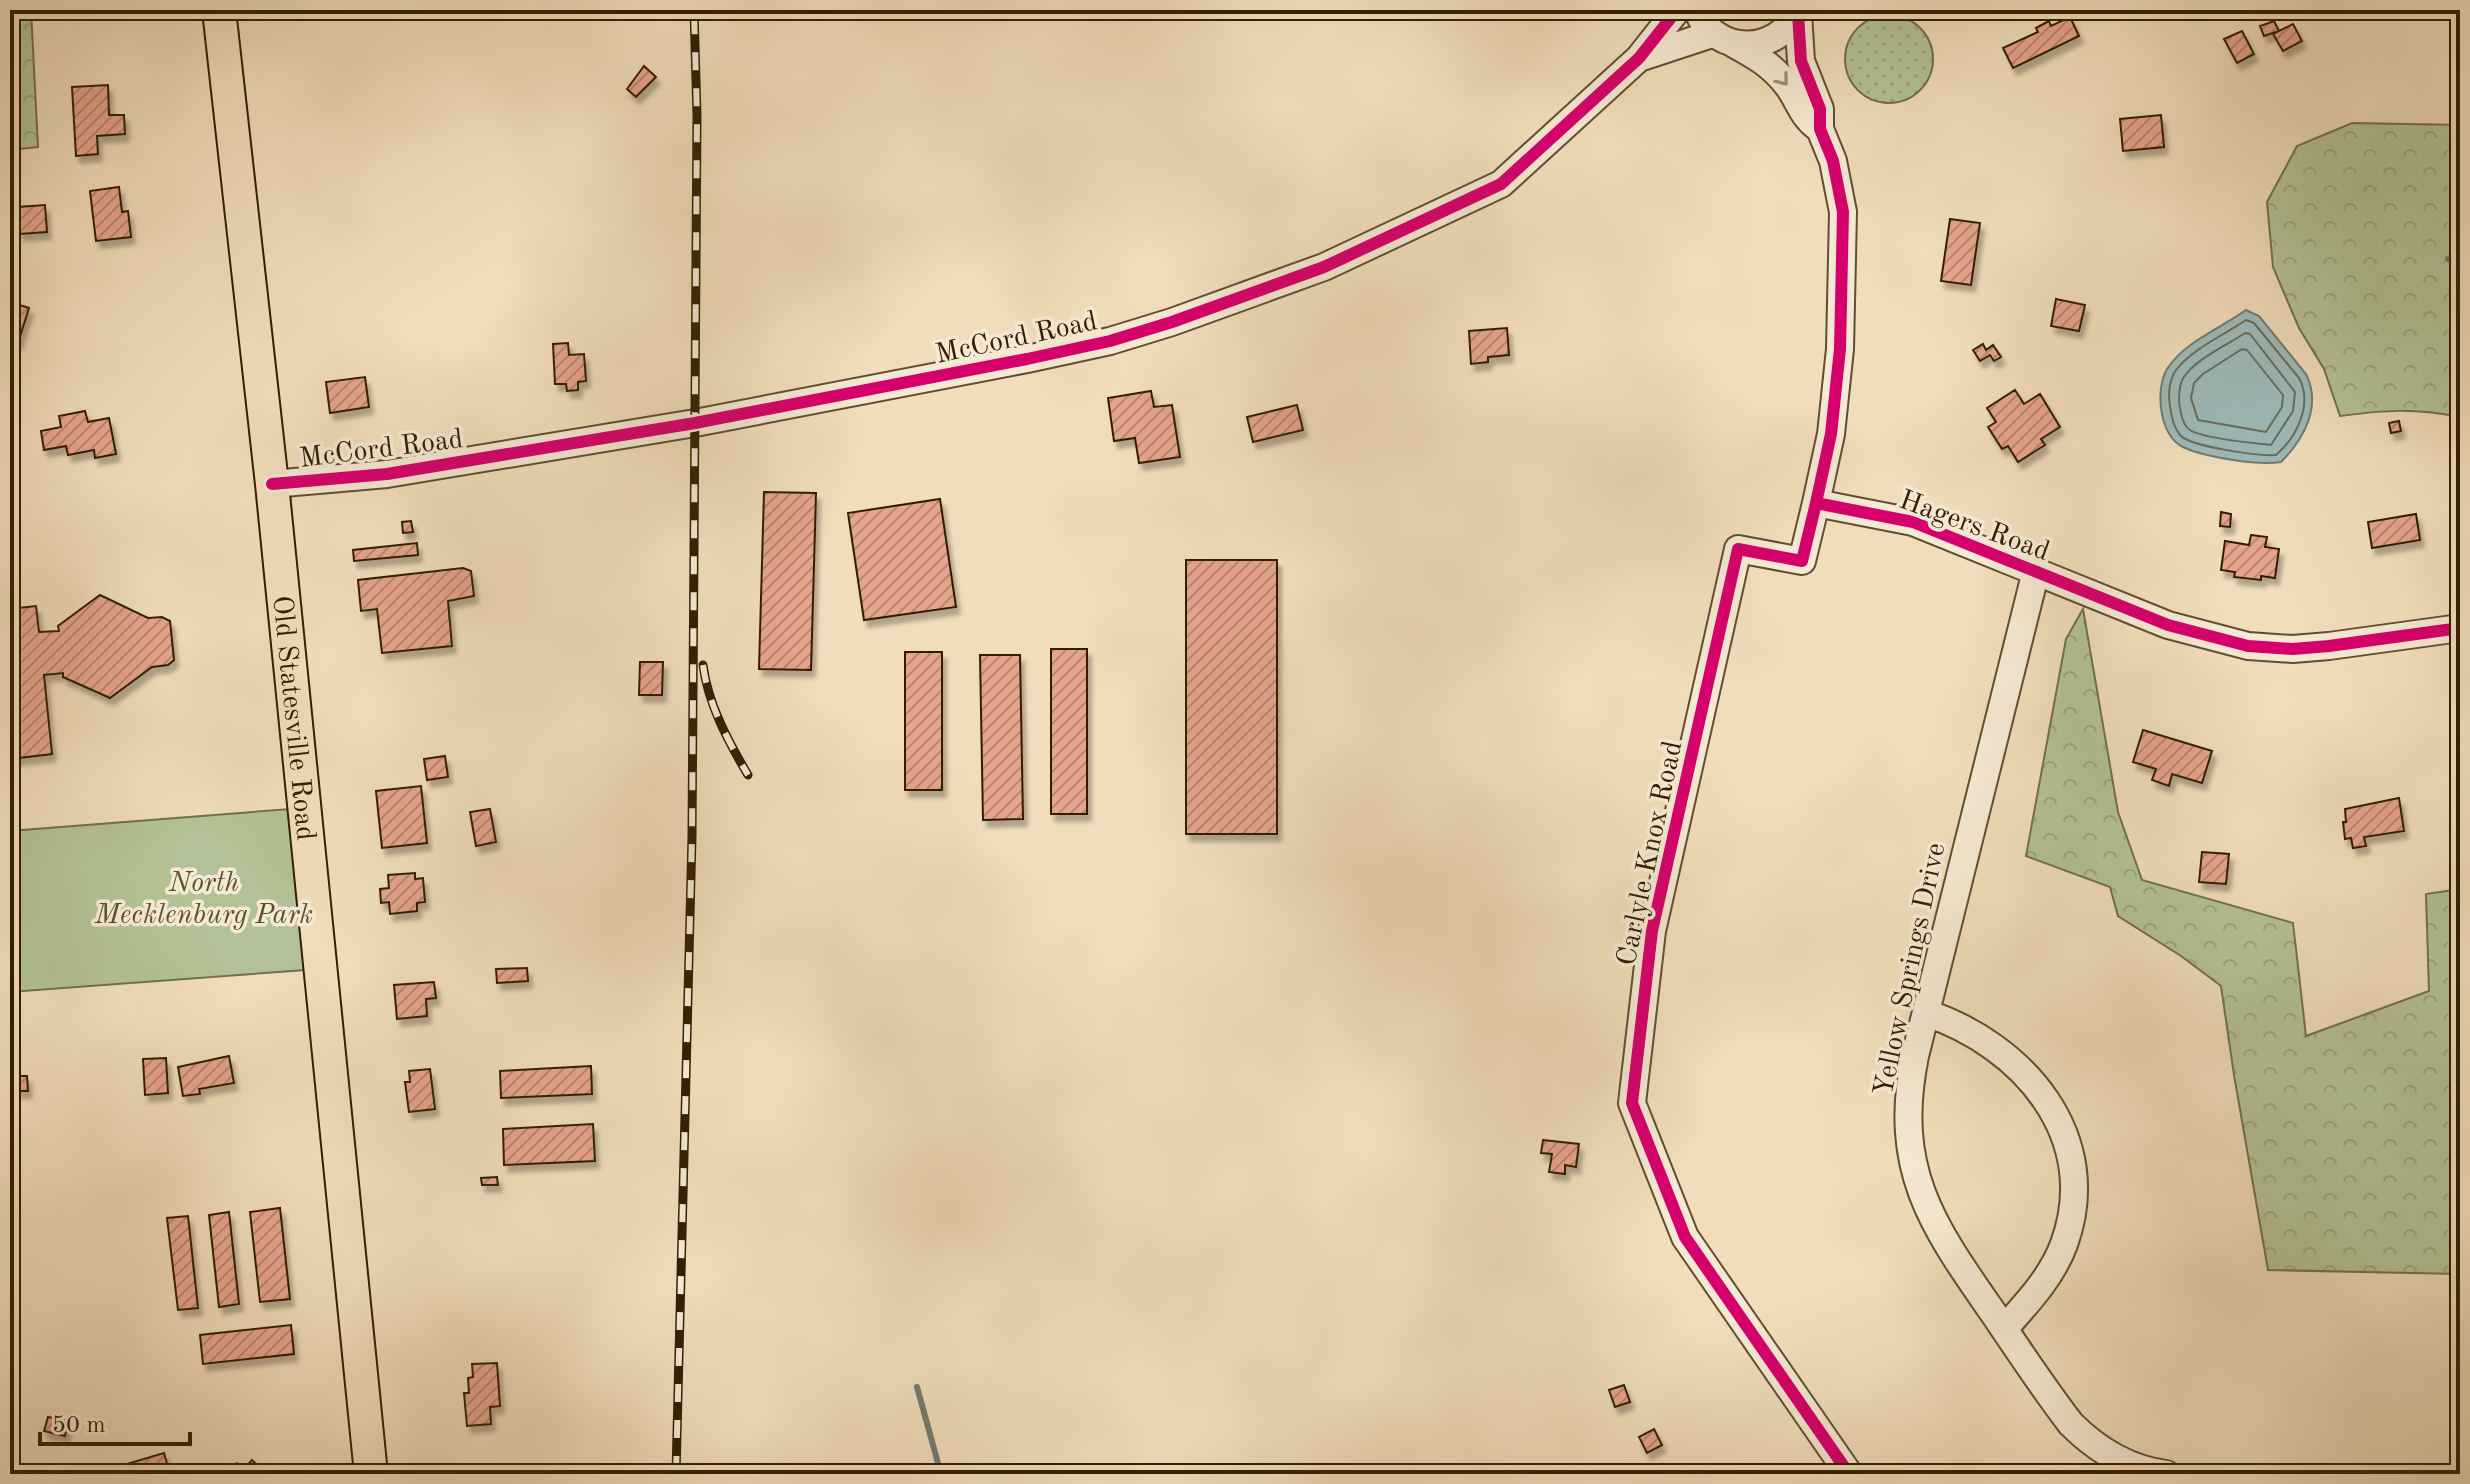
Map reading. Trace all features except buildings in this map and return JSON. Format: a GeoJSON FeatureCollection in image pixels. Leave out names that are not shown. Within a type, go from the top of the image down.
{"type":"FeatureCollection","features":[{"type":"Feature","properties":{"kind":"main road","name":"Old Statesville Road"},"geometry":{"type":"LineString","coordinates":[[219,10],[272,484],[371,1474]]}},
{"type":"Feature","properties":{"kind":"street","name":"McCord Road"},"geometry":{"type":"LineString","coordinates":[[272,484],[387,474],[695,423],[1027,359],[1110,341],[1172,322],[1324,267],[1501,184],[1639,58],[1677,10]]}},
{"type":"Feature","properties":{"kind":"street"},"geometry":{"type":"LineString","coordinates":[[1697,10],[1722,38],[1769,64],[1790,88],[1806,118],[1820,129]]}},
{"type":"Feature","properties":{"kind":"street","name":"McCord Road"},"geometry":{"type":"LineString","coordinates":[[1639,58],[1722,38],[1764,43],[1784,32],[1799,12]]}},
{"type":"Feature","properties":{"kind":"street"},"geometry":{"type":"LineString","coordinates":[[1799,12],[1801,61],[1820,109],[1820,129],[1833,161],[1843,212],[1843,297],[1831,434],[1816,503]]}},
{"type":"Feature","properties":{"kind":"street","name":"Hagers Road"},"geometry":{"type":"LineString","coordinates":[[1816,503],[1913,522],[2168,625],[2248,646],[2293,649],[2329,646],[2460,628]]}},
{"type":"Feature","properties":{"kind":"street","name":"Carlyle Knox Road"},"geometry":{"type":"LineString","coordinates":[[1816,503],[1802,561],[1738,549],[1652,931],[1632,1103],[1685,1237],[1849,1474]]}},
{"type":"Feature","properties":{"kind":"street","name":"Yellow Springs Drive"},"geometry":{"type":"LineString","coordinates":[[2036,571],[1926,1013],[1909,1099],[1910,1143],[1917,1176],[1936,1227],[2060,1410],[2083,1437],[2112,1457],[2144,1470],[2166,1474]]}},
{"type":"Feature","properties":{"kind":"street"},"geometry":{"type":"LineString","coordinates":[[1926,1013],[1974,1033],[2017,1065],[2044,1097],[2069,1149],[2073,1206],[2064,1244],[2047,1278],[2004,1329]]}},
{"type":"Feature","properties":{"kind":"green space"},"geometry":{"type":"Polygon","coordinates":[[[10,10],[31,10],[38,147],[10,150],[10,10]]]}},
{"type":"Feature","properties":{"kind":"green space"},"geometry":{"type":"Polygon","coordinates":[[[1889,15],[1906,18],[1920,28],[1930,42],[1933,59],[1930,76],[1920,90],[1906,100],[1889,103],[1872,100],[1858,90],[1848,76],[1845,59],[1848,42],[1858,28],[1872,18],[1889,15]]]}},
{"type":"Feature","properties":{"kind":"green space"},"geometry":{"type":"Polygon","coordinates":[[[2352,123],[2460,125],[2460,417],[2400,411],[2340,416],[2324,369],[2299,328],[2273,267],[2267,202],[2297,146],[2352,123]]]}},
{"type":"Feature","properties":{"kind":"green space"},"geometry":{"type":"Polygon","coordinates":[[[2083,609],[2118,812],[2142,880],[2293,923],[2306,1036],[2429,991],[2426,894],[2460,889],[2460,1274],[2268,1270],[2221,986],[2118,916],[2110,887],[2026,856],[2066,639],[2083,609]]]}},
{"type":"Feature","properties":{"kind":"green space","name":"North Mecklenburg Park"},"geometry":{"type":"Polygon","coordinates":[[[303,808],[319,969],[10,992],[10,831],[303,808]]]}},
{"type":"Feature","properties":{"kind":"water"},"geometry":{"type":"Polygon","coordinates":[[[2246,310],[2259,316],[2306,374],[2310,386],[2312,398],[2308,421],[2297,443],[2281,462],[2232,460],[2183,447],[2175,441],[2164,423],[2161,388],[2174,359],[2193,343],[2246,310]]]}},
{"type":"Feature","properties":{"kind":"waterway"},"geometry":{"type":"LineString","coordinates":[[2448,259],[2460,253]]}},
{"type":"Feature","properties":{"kind":"waterway"},"geometry":{"type":"LineString","coordinates":[[917,1387],[941,1474]]}},
{"type":"Feature","properties":{"kind":"railway"},"geometry":{"type":"LineString","coordinates":[[676,1474],[692,836],[697,116],[694,10]]}},
{"type":"Feature","properties":{"kind":"railway"},"geometry":{"type":"LineString","coordinates":[[703,665],[714,708],[748,775]]}},
{"type":"Feature","properties":{"kind":"cycle path"},"geometry":{"type":"LineString","coordinates":[[272,484],[387,474],[695,423],[1027,359],[1110,341],[1172,322],[1324,267],[1501,184],[1639,58],[1677,10]]}},
{"type":"Feature","properties":{"kind":"cycle path"},"geometry":{"type":"LineString","coordinates":[[1798,14],[1801,61],[1820,109],[1820,129],[1833,161],[1843,212],[1840,349],[1831,434],[1816,503],[1913,522],[2168,625],[2248,646],[2293,649],[2329,646],[2460,628]]}},
{"type":"Feature","properties":{"kind":"cycle path"},"geometry":{"type":"LineString","coordinates":[[1816,503],[1802,561],[1738,549],[1652,931],[1632,1103],[1685,1237],[1849,1474]]}}]}
